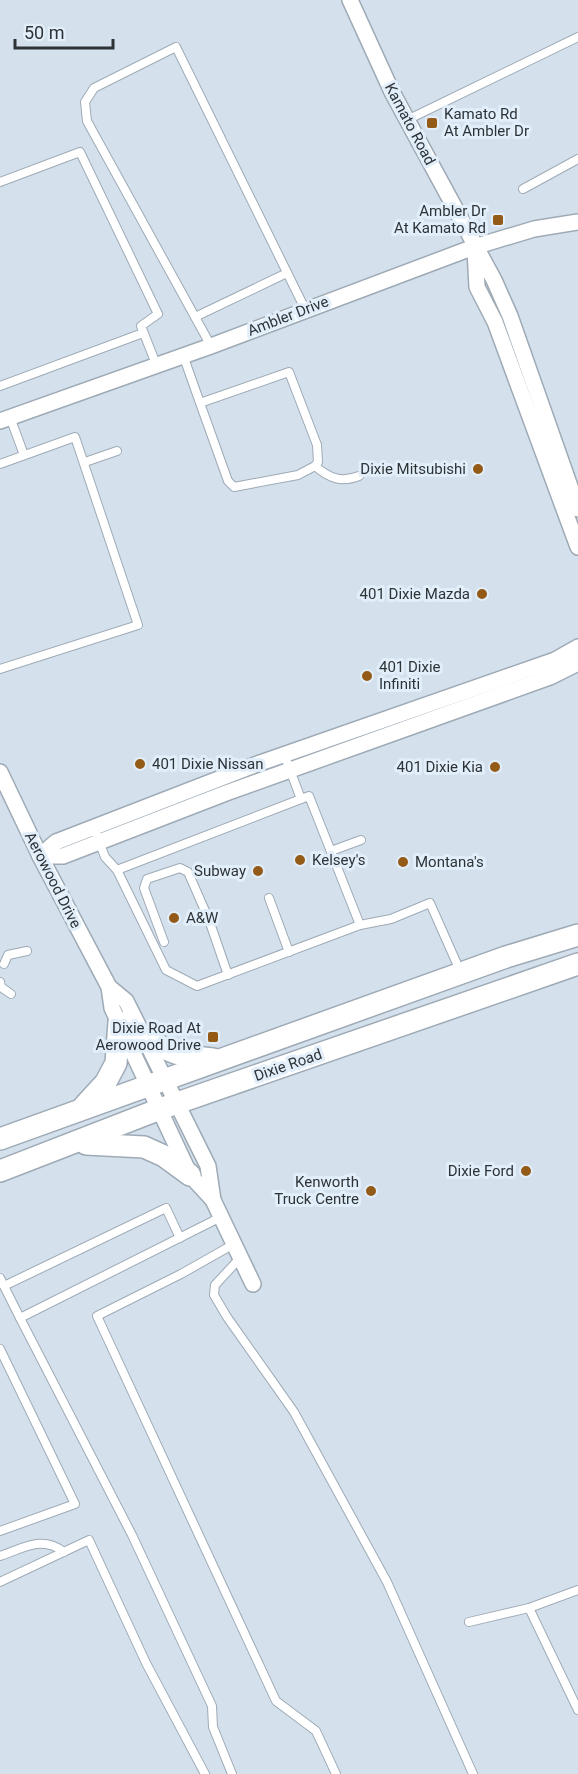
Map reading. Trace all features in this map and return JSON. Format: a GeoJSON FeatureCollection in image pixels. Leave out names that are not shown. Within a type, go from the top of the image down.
{"type":"FeatureCollection","features":[{"type":"Feature","properties":{"kind":"main road","name":"Dixie Road"},"geometry":{"type":"LineString","coordinates":[[0,1138],[506,957],[578,935]]}},
{"type":"Feature","properties":{"kind":"main road","name":"Dixie Road"},"geometry":{"type":"LineString","coordinates":[[0,1171],[169,1107],[578,964]]}},
{"type":"Feature","properties":{"kind":"main road"},"geometry":{"type":"LineString","coordinates":[[81,1110],[106,1082],[116,1063],[119,1022]]}},
{"type":"Feature","properties":{"kind":"main road"},"geometry":{"type":"LineString","coordinates":[[142,1035],[166,1051],[184,1057],[220,1060]]}},
{"type":"Feature","properties":{"kind":"main road"},"geometry":{"type":"LineString","coordinates":[[71,1145],[105,1144],[144,1147],[164,1156],[190,1174]]}},
{"type":"Feature","properties":{"kind":"street","name":"Kamato Road"},"geometry":{"type":"LineString","coordinates":[[350,0],[407,120],[474,247],[494,280],[510,316],[570,491]]}},
{"type":"Feature","properties":{"kind":"street","name":"Ambler Drive"},"geometry":{"type":"LineString","coordinates":[[5,419],[211,346],[474,247],[534,229],[578,222]]}},
{"type":"Feature","properties":{"kind":"street"},"geometry":{"type":"LineString","coordinates":[[474,247],[477,287],[495,322],[578,509]]}},
{"type":"Feature","properties":{"kind":"street"},"geometry":{"type":"LineString","coordinates":[[570,491],[578,547]]}},
{"type":"Feature","properties":{"kind":"street"},"geometry":{"type":"LineString","coordinates":[[40,856],[63,856],[418,724],[547,670],[578,647]]}},
{"type":"Feature","properties":{"kind":"street"},"geometry":{"type":"LineString","coordinates":[[40,856],[56,842],[93,826],[284,754],[413,709],[578,663]]}},
{"type":"Feature","properties":{"kind":"street","name":"Aerowood Drive"},"geometry":{"type":"LineString","coordinates":[[0,772],[40,856],[109,987],[112,1008],[119,1022],[157,1082],[169,1107],[208,1166],[213,1200]]}},
{"type":"Feature","properties":{"kind":"street","name":"Aerowood Drive"},"geometry":{"type":"LineString","coordinates":[[109,987],[126,1001],[142,1035],[157,1082]]}},
{"type":"Feature","properties":{"kind":"street","name":"Aerowood Drive"},"geometry":{"type":"LineString","coordinates":[[169,1107],[190,1174],[213,1200],[253,1284]]}},
{"type":"Feature","properties":{"kind":"lane"},"geometry":{"type":"LineString","coordinates":[[407,120],[578,37]]}},
{"type":"Feature","properties":{"kind":"lane"},"geometry":{"type":"LineString","coordinates":[[211,346],[87,121],[85,102],[94,88],[176,47],[305,309]]}},
{"type":"Feature","properties":{"kind":"lane"},"geometry":{"type":"LineString","coordinates":[[0,182],[80,152],[158,314],[141,326],[156,364]]}},
{"type":"Feature","properties":{"kind":"lane"},"geometry":{"type":"LineString","coordinates":[[523,189],[578,159]]}},
{"type":"Feature","properties":{"kind":"lane"},"geometry":{"type":"LineString","coordinates":[[195,317],[287,273]]}},
{"type":"Feature","properties":{"kind":"lane"},"geometry":{"type":"LineString","coordinates":[[495,322],[510,316]]}},
{"type":"Feature","properties":{"kind":"lane"},"geometry":{"type":"LineString","coordinates":[[0,386],[143,333]]}},
{"type":"Feature","properties":{"kind":"lane"},"geometry":{"type":"LineString","coordinates":[[183,355],[200,403],[228,481],[234,487],[298,475],[315,466],[319,456],[317,445],[289,372],[200,403]]}},
{"type":"Feature","properties":{"kind":"lane"},"geometry":{"type":"LineString","coordinates":[[5,419],[24,455]]}},
{"type":"Feature","properties":{"kind":"lane"},"geometry":{"type":"LineString","coordinates":[[0,464],[75,437],[138,625],[0,669]]}},
{"type":"Feature","properties":{"kind":"lane"},"geometry":{"type":"LineString","coordinates":[[85,462],[117,451]]}},
{"type":"Feature","properties":{"kind":"lane"},"geometry":{"type":"LineString","coordinates":[[315,466],[336,480],[359,476]]}},
{"type":"Feature","properties":{"kind":"lane"},"geometry":{"type":"LineString","coordinates":[[413,709],[418,724]]}},
{"type":"Feature","properties":{"kind":"lane"},"geometry":{"type":"LineString","coordinates":[[284,754],[301,799]]}},
{"type":"Feature","properties":{"kind":"lane"},"geometry":{"type":"LineString","coordinates":[[117,870],[309,796],[360,926]]}},
{"type":"Feature","properties":{"kind":"lane"},"geometry":{"type":"LineString","coordinates":[[93,826],[105,857],[117,870],[166,970],[197,986],[360,926],[391,919],[430,903],[461,973]]}},
{"type":"Feature","properties":{"kind":"lane"},"geometry":{"type":"LineString","coordinates":[[331,851],[361,840]]}},
{"type":"Feature","properties":{"kind":"lane"},"geometry":{"type":"LineString","coordinates":[[164,942],[144,888],[147,879],[180,868],[188,872],[209,921],[228,975]]}},
{"type":"Feature","properties":{"kind":"lane"},"geometry":{"type":"LineString","coordinates":[[270,898],[289,952]]}},
{"type":"Feature","properties":{"kind":"lane"},"geometry":{"type":"LineString","coordinates":[[4,964],[8,955],[27,951]]}},
{"type":"Feature","properties":{"kind":"lane"},"geometry":{"type":"LineString","coordinates":[[0,982],[2,987],[11,994]]}},
{"type":"Feature","properties":{"kind":"lane"},"geometry":{"type":"LineString","coordinates":[[4,1286],[166,1208],[180,1238]]}},
{"type":"Feature","properties":{"kind":"lane"},"geometry":{"type":"LineString","coordinates":[[20,1318],[221,1217]]}},
{"type":"Feature","properties":{"kind":"lane"},"geometry":{"type":"LineString","coordinates":[[238,1251],[181,1274],[97,1316],[276,1701],[316,1731],[336,1774]]}},
{"type":"Feature","properties":{"kind":"lane"},"geometry":{"type":"LineString","coordinates":[[238,1251],[215,1285],[214,1295],[294,1412],[381,1572],[473,1774]]}},
{"type":"Feature","properties":{"kind":"lane"},"geometry":{"type":"LineString","coordinates":[[0,1278],[132,1535],[212,1706],[213,1727],[232,1774]]}},
{"type":"Feature","properties":{"kind":"lane"},"geometry":{"type":"LineString","coordinates":[[0,1349],[75,1503],[0,1531]]}},
{"type":"Feature","properties":{"kind":"lane"},"geometry":{"type":"LineString","coordinates":[[0,1581],[89,1540],[146,1663],[205,1774]]}},
{"type":"Feature","properties":{"kind":"lane"},"geometry":{"type":"LineString","coordinates":[[0,1556],[44,1542],[54,1545],[63,1552]]}},
{"type":"Feature","properties":{"kind":"lane"},"geometry":{"type":"LineString","coordinates":[[470,1622],[529,1608],[578,1590]]}},
{"type":"Feature","properties":{"kind":"lane"},"geometry":{"type":"LineString","coordinates":[[529,1608],[578,1710]]}},
{"type":"Feature","properties":{"kind":"place","name":"Kamato Rd At Ambler Dr"},"geometry":{"type":"Point","coordinates":[432,123]}},
{"type":"Feature","properties":{"kind":"place","name":"Ambler Dr At Kamato Rd"},"geometry":{"type":"Point","coordinates":[498,220]}},
{"type":"Feature","properties":{"kind":"place","name":"Dixie Mitsubishi"},"geometry":{"type":"Point","coordinates":[478,469]}},
{"type":"Feature","properties":{"kind":"place","name":"401 Dixie Mazda"},"geometry":{"type":"Point","coordinates":[482,594]}},
{"type":"Feature","properties":{"kind":"place","name":"401 Dixie Infiniti"},"geometry":{"type":"Point","coordinates":[367,676]}},
{"type":"Feature","properties":{"kind":"place","name":"401 Dixie Nissan"},"geometry":{"type":"Point","coordinates":[140,764]}},
{"type":"Feature","properties":{"kind":"place","name":"401 Dixie Kia"},"geometry":{"type":"Point","coordinates":[495,767]}},
{"type":"Feature","properties":{"kind":"place","name":"Kelsey's"},"geometry":{"type":"Point","coordinates":[300,860]}},
{"type":"Feature","properties":{"kind":"place","name":"Montana's"},"geometry":{"type":"Point","coordinates":[403,862]}},
{"type":"Feature","properties":{"kind":"place","name":"Subway"},"geometry":{"type":"Point","coordinates":[258,871]}},
{"type":"Feature","properties":{"kind":"place","name":"A&W"},"geometry":{"type":"Point","coordinates":[174,918]}},
{"type":"Feature","properties":{"kind":"place","name":"Dixie Road At Aerowood Drive"},"geometry":{"type":"Point","coordinates":[213,1037]}},
{"type":"Feature","properties":{"kind":"place","name":"Dixie Ford"},"geometry":{"type":"Point","coordinates":[526,1171]}},
{"type":"Feature","properties":{"kind":"place","name":"Kenworth Truck Centre"},"geometry":{"type":"Point","coordinates":[371,1191]}}]}
